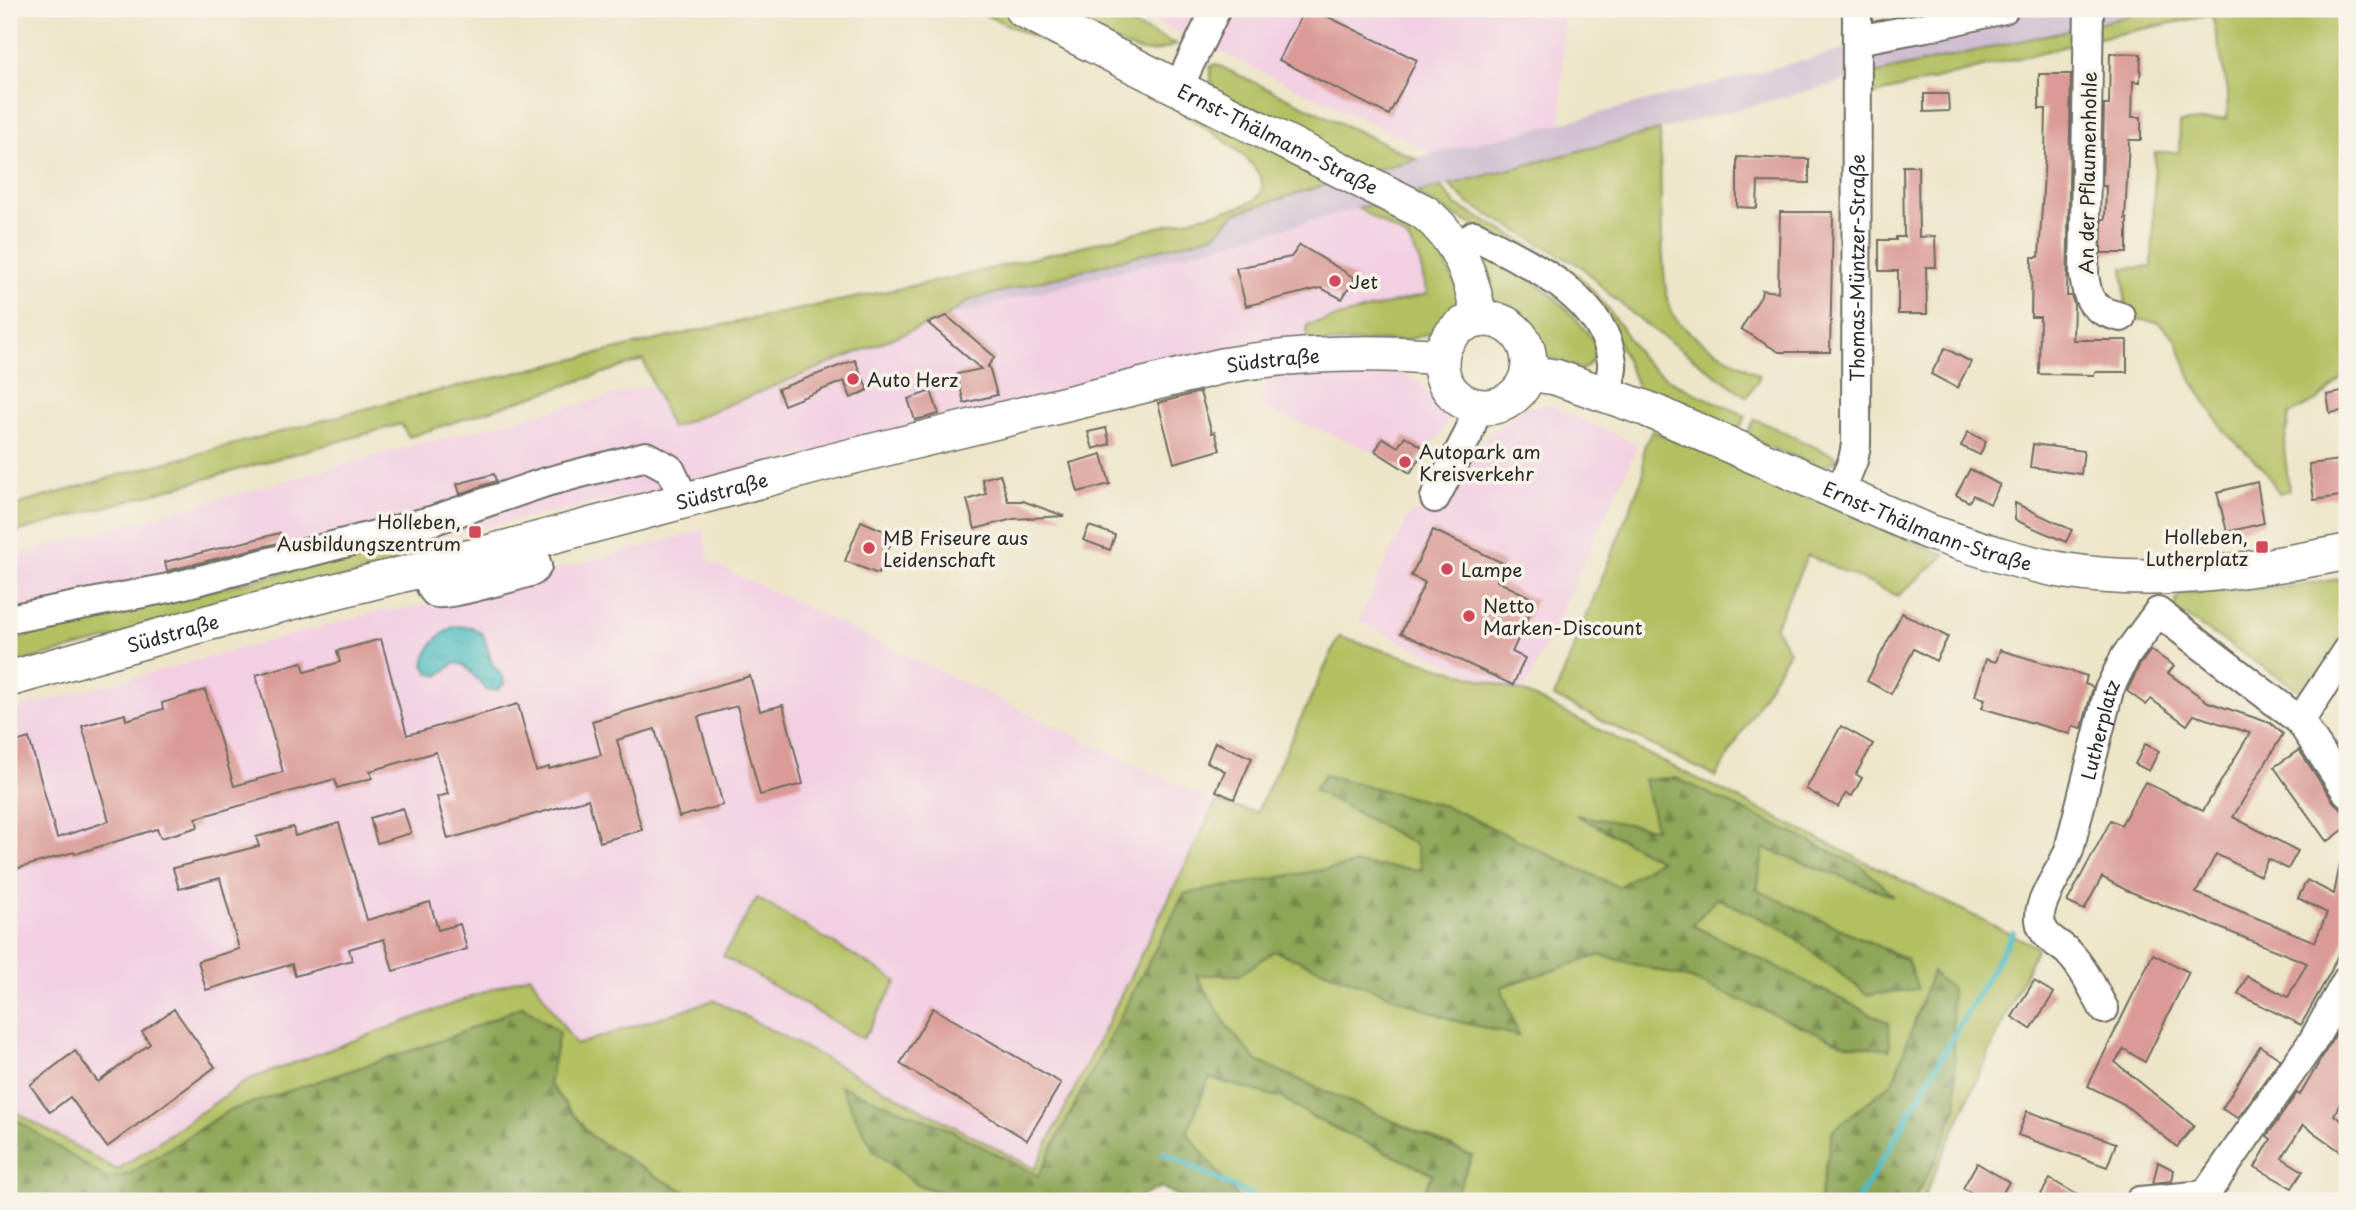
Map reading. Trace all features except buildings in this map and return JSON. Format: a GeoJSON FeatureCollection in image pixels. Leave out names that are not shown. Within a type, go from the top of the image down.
{"type":"FeatureCollection","features":[{"type":"Feature","properties":{"kind":"main road","name":"Ernst-Thälmann-Straße"},"geometry":{"type":"LineString","coordinates":[[1022,9],[1424,212],[1445,233],[1470,275],[1479,320]]}},
{"type":"Feature","properties":{"kind":"main road"},"geometry":{"type":"LineString","coordinates":[[1479,320],[1500,322],[1511,328],[1520,337],[1529,360],[1528,373],[1522,386],[1512,397],[1500,404],[1470,405],[1457,397],[1447,386],[1442,372],[1441,357],[1452,334],[1462,325],[1479,320]]}},
{"type":"Feature","properties":{"kind":"main road","name":"Südstraße"},"geometry":{"type":"LineString","coordinates":[[9,679],[207,622],[685,502],[833,461],[1222,366],[1262,359],[1348,353],[1441,357]]}},
{"type":"Feature","properties":{"kind":"main road","name":"Ernst-Thälmann-Straße"},"geometry":{"type":"LineString","coordinates":[[1528,373],[1555,377],[1606,393],[1941,536],[2067,571],[2157,577],[2265,567],[2347,552]]}},
{"type":"Feature","properties":{"kind":"street"},"geometry":{"type":"LineString","coordinates":[[1178,88],[1216,9]]}},
{"type":"Feature","properties":{"kind":"street","name":"Thomas-Müntzer-Straße"},"geometry":{"type":"LineString","coordinates":[[1840,493],[1856,444],[1857,9]]}},
{"type":"Feature","properties":{"kind":"street"},"geometry":{"type":"LineString","coordinates":[[1857,40],[2004,9]]}},
{"type":"Feature","properties":{"kind":"street","name":"An der Pflaumenhohle"},"geometry":{"type":"LineString","coordinates":[[2089,9],[2084,275],[2087,293],[2094,306],[2121,317]]}},
{"type":"Feature","properties":{"kind":"street"},"geometry":{"type":"LineString","coordinates":[[1474,236],[1550,276],[1573,294],[1606,340],[1612,362],[1606,393]]}},
{"type":"Feature","properties":{"kind":"street"},"geometry":{"type":"LineString","coordinates":[[1436,498],[1468,435],[1478,406]]}},
{"type":"Feature","properties":{"kind":"street"},"geometry":{"type":"LineString","coordinates":[[9,619],[209,578],[435,520],[546,482],[646,456],[670,468],[685,502]]}},
{"type":"Feature","properties":{"kind":"street","name":"Lutherplatz"},"geometry":{"type":"LineString","coordinates":[[2104,1009],[2076,960],[2047,935],[2040,919],[2045,898],[2069,850],[2109,690],[2125,657],[2158,612],[2300,721],[2347,792]]}},
{"type":"Feature","properties":{"kind":"street"},"geometry":{"type":"LineString","coordinates":[[2300,721],[2347,650]]}},
{"type":"Feature","properties":{"kind":"street"},"geometry":{"type":"LineString","coordinates":[[2140,1201],[2205,1195],[2312,1041],[2347,980]]}},
{"type":"Feature","properties":{"kind":"shaded area"},"geometry":{"type":"Polygon","coordinates":[[[1129,9],[1563,9],[1562,123],[1434,153],[1129,9]]]}},
{"type":"Feature","properties":{"kind":"shaded area"},"geometry":{"type":"Polygon","coordinates":[[[2022,9],[2153,9],[1850,80],[947,316],[671,428],[955,283],[1235,213],[1434,153],[1562,123],[1851,48],[2022,9]]]}},
{"type":"Feature","properties":{"kind":"shaded area"},"geometry":{"type":"Polygon","coordinates":[[[1357,208],[1407,238],[1419,259],[1427,294],[1404,320],[1399,374],[1418,381],[1449,421],[1412,476],[1368,449],[1260,407],[1269,368],[1266,340],[698,481],[438,537],[71,623],[9,641],[9,557],[411,446],[654,385],[671,428],[947,316],[1357,208]]]}},
{"type":"Feature","properties":{"kind":"shaded area"},"geometry":{"type":"Polygon","coordinates":[[[1548,404],[1638,445],[1521,698],[1358,621],[1408,516],[1447,505],[1477,445],[1522,409],[1548,404]]]}},
{"type":"Feature","properties":{"kind":"shaded area"},"geometry":{"type":"Polygon","coordinates":[[[704,530],[709,561],[1216,803],[1035,1169],[714,1000],[576,1046],[248,1080],[117,1170],[9,1108],[9,711],[381,611],[409,609],[704,530]]]}},
{"type":"Feature","properties":{"kind":"green space"},"geometry":{"type":"Polygon","coordinates":[[[973,9],[998,9],[1316,168],[1328,184],[1235,213],[1215,235],[970,300],[947,316],[671,428],[643,360],[409,437],[401,424],[9,534],[9,507],[123,474],[391,402],[708,328],[961,276],[1239,207],[1259,196],[1262,189],[1254,168],[1227,143],[1186,116],[1086,62],[973,9]]]}},
{"type":"Feature","properties":{"kind":"green space"},"geometry":{"type":"Polygon","coordinates":[[[1045,9],[1096,9],[1176,44],[1163,50],[1138,50],[1112,41],[1045,9]]]}},
{"type":"Feature","properties":{"kind":"green space"},"geometry":{"type":"Polygon","coordinates":[[[2153,9],[2347,9],[2347,373],[2318,400],[2289,415],[2284,447],[2289,490],[2279,493],[2263,468],[2225,432],[2192,381],[2176,339],[2158,322],[2135,319],[2126,312],[2123,268],[2152,267],[2155,152],[2179,152],[2180,123],[2227,118],[2228,91],[2212,15],[2094,39],[2094,25],[2153,9]]]}},
{"type":"Feature","properties":{"kind":"green space"},"geometry":{"type":"Polygon","coordinates":[[[2082,27],[2083,42],[1864,97],[1864,76],[2082,27]]]}},
{"type":"Feature","properties":{"kind":"green space"},"geometry":{"type":"Polygon","coordinates":[[[1215,64],[1417,159],[1367,172],[1218,93],[1211,81],[1210,67],[1215,64]]]}},
{"type":"Feature","properties":{"kind":"green space"},"geometry":{"type":"Polygon","coordinates":[[[1660,130],[1663,257],[1668,303],[1673,315],[1691,334],[1760,376],[1747,397],[1640,320],[1582,267],[1469,204],[1449,185],[1660,130]]]}},
{"type":"Feature","properties":{"kind":"green space"},"geometry":{"type":"Polygon","coordinates":[[[1441,187],[1456,205],[1564,264],[1598,296],[1642,359],[1665,377],[1746,416],[1741,426],[1736,426],[1731,432],[1643,395],[1617,339],[1539,257],[1451,214],[1416,193],[1441,187]]]}},
{"type":"Feature","properties":{"kind":"green space"},"geometry":{"type":"Polygon","coordinates":[[[1385,202],[1434,238],[1459,292],[1458,306],[1452,318],[1433,332],[1407,340],[1313,343],[1307,336],[1307,325],[1427,294],[1419,259],[1407,238],[1357,208],[1385,202]]]}},
{"type":"Feature","properties":{"kind":"green space"},"geometry":{"type":"Polygon","coordinates":[[[1468,242],[1517,270],[1560,302],[1594,342],[1597,351],[1592,362],[1582,370],[1538,353],[1518,323],[1498,309],[1468,242]]]}},
{"type":"Feature","properties":{"kind":"green space"},"geometry":{"type":"Polygon","coordinates":[[[1755,419],[1837,457],[1836,461],[1822,467],[1753,441],[1748,432],[1755,419]]]}},
{"type":"Feature","properties":{"kind":"green space"},"geometry":{"type":"Polygon","coordinates":[[[1652,431],[1945,555],[1898,596],[1808,555],[1775,627],[1789,651],[1716,777],[1554,697],[1643,476],[1644,447],[1652,431]]]}},
{"type":"Feature","properties":{"kind":"green space"},"geometry":{"type":"Polygon","coordinates":[[[438,537],[440,546],[405,562],[9,665],[9,641],[71,623],[438,537]]]}},
{"type":"Feature","properties":{"kind":"green space"},"geometry":{"type":"Polygon","coordinates":[[[2347,578],[2347,635],[2311,690],[2305,694],[2176,610],[2176,600],[2182,593],[2278,588],[2347,578]]]}},
{"type":"Feature","properties":{"kind":"green space"},"geometry":{"type":"Polygon","coordinates":[[[1339,637],[1523,692],[2037,947],[1922,1201],[1912,1201],[1935,1162],[1932,973],[1893,1082],[1833,1130],[1820,1197],[1816,1201],[1453,1201],[1472,1156],[1257,1061],[1227,1026],[1195,974],[1239,975],[1274,951],[1456,1021],[1518,1035],[1501,987],[1600,955],[1691,979],[1888,1023],[1691,925],[1717,898],[1782,928],[1868,995],[1917,989],[1907,959],[1757,891],[1763,848],[1892,895],[1861,866],[1676,778],[1656,829],[1579,816],[1660,860],[1618,888],[1448,807],[1324,775],[1315,790],[1415,844],[1422,870],[1357,864],[1184,894],[1038,1176],[946,1128],[841,1086],[916,1184],[966,1201],[703,1201],[657,1177],[592,1137],[549,1084],[559,1032],[523,1006],[449,1038],[228,1111],[129,1174],[107,1179],[9,1115],[9,1108],[117,1170],[248,1080],[530,975],[576,1045],[714,1000],[1035,1169],[1216,803],[1257,812],[1339,637]]]}},
{"type":"Feature","properties":{"kind":"green space"},"geometry":{"type":"Polygon","coordinates":[[[1324,775],[1448,807],[1618,887],[1660,860],[1576,815],[1656,829],[1644,779],[1676,778],[1861,866],[1894,896],[1764,848],[1757,890],[1907,960],[1918,989],[1868,995],[1782,928],[1717,898],[1692,925],[1889,1023],[1890,1050],[1841,1043],[1691,979],[1600,955],[1501,987],[1519,1036],[1456,1021],[1274,951],[1239,975],[1196,975],[1227,1026],[1257,1061],[1472,1156],[1453,1201],[1419,1201],[1433,1174],[1318,1120],[1282,1098],[1209,1078],[1187,1133],[1240,1201],[1186,1201],[1161,1187],[1132,1201],[966,1201],[916,1184],[874,1151],[840,1086],[946,1128],[1038,1176],[1184,894],[1357,864],[1422,870],[1415,844],[1314,790],[1324,775]]]}},
{"type":"Feature","properties":{"kind":"green space"},"geometry":{"type":"Polygon","coordinates":[[[757,898],[897,981],[863,1039],[723,956],[757,898]]]}},
{"type":"Feature","properties":{"kind":"green space"},"geometry":{"type":"Polygon","coordinates":[[[1932,972],[1951,989],[1957,1107],[1935,1162],[1912,1201],[1817,1201],[1833,1130],[1893,1082],[1932,972]]]}},
{"type":"Feature","properties":{"kind":"green space"},"geometry":{"type":"Polygon","coordinates":[[[523,1006],[559,1032],[549,1084],[592,1137],[657,1177],[703,1201],[9,1201],[9,1115],[107,1179],[129,1174],[228,1111],[449,1038],[523,1006]]]}},
{"type":"Feature","properties":{"kind":"green space"},"geometry":{"type":"Polygon","coordinates":[[[1208,1078],[1282,1098],[1318,1120],[1433,1174],[1419,1201],[1240,1201],[1187,1133],[1208,1078]]]}},
{"type":"Feature","properties":{"kind":"water"},"geometry":{"type":"Polygon","coordinates":[[[454,626],[471,627],[483,634],[492,664],[503,677],[504,684],[498,690],[487,690],[464,665],[455,663],[438,676],[429,673],[424,665],[428,652],[438,637],[454,626]]]}},
{"type":"Feature","properties":{"kind":"waterway"},"geometry":{"type":"LineString","coordinates":[[1856,1201],[1875,1173],[2013,933]]}},
{"type":"Feature","properties":{"kind":"waterway"},"geometry":{"type":"LineString","coordinates":[[1164,1153],[1262,1201]]}},
{"type":"Feature","properties":{"kind":"place","name":"Jet"},"geometry":{"type":"Point","coordinates":[1335,281]}},
{"type":"Feature","properties":{"kind":"place","name":"Auto Herz"},"geometry":{"type":"Point","coordinates":[853,379]}},
{"type":"Feature","properties":{"kind":"place","name":"Autopark am Kreisverkehr"},"geometry":{"type":"Point","coordinates":[1405,462]}},
{"type":"Feature","properties":{"kind":"place","name":"Holleben, Ausbildungszentrum"},"geometry":{"type":"Point","coordinates":[475,532]}},
{"type":"Feature","properties":{"kind":"place","name":"Holleben, Lutherplatz"},"geometry":{"type":"Point","coordinates":[2262,547]}},
{"type":"Feature","properties":{"kind":"place","name":"MB Friseure aus Leidenschaft"},"geometry":{"type":"Point","coordinates":[869,548]}},
{"type":"Feature","properties":{"kind":"place","name":"Lampe"},"geometry":{"type":"Point","coordinates":[1447,569]}},
{"type":"Feature","properties":{"kind":"place","name":"Netto Marken-Discount"},"geometry":{"type":"Point","coordinates":[1469,616]}}]}
